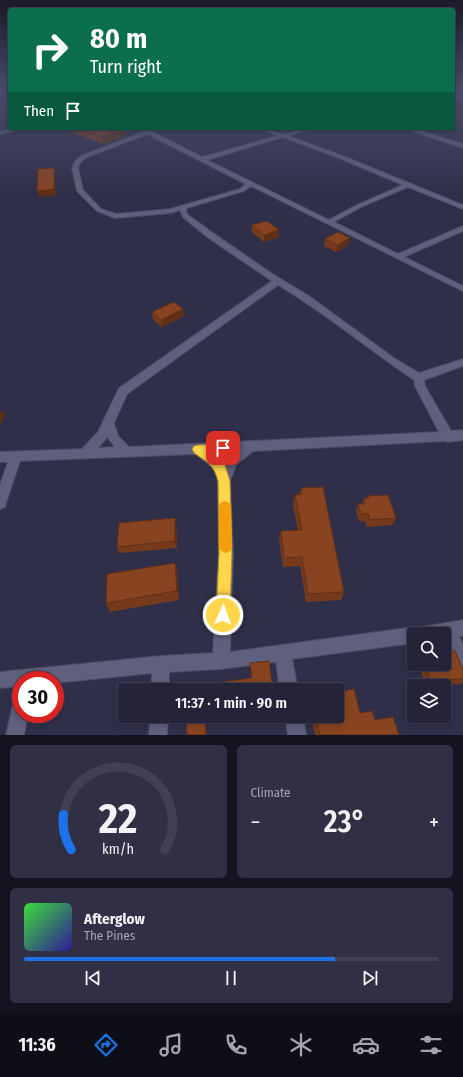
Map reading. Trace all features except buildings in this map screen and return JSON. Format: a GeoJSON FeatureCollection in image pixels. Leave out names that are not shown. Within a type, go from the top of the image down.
{"type":"FeatureCollection","features":[{"type":"Feature","properties":{"kind":"street"},"geometry":{"type":"LineString","coordinates":[[0,133],[15,130]]}},
{"type":"Feature","properties":{"kind":"street"},"geometry":{"type":"LineString","coordinates":[[144,130],[463,289]]}},
{"type":"Feature","properties":{"kind":"street"},"geometry":{"type":"LineString","coordinates":[[268,130],[341,157],[463,207]]}},
{"type":"Feature","properties":{"kind":"street"},"geometry":{"type":"LineString","coordinates":[[203,159],[304,130]]}},
{"type":"Feature","properties":{"kind":"street"},"geometry":{"type":"LineString","coordinates":[[412,130],[463,146]]}},
{"type":"Feature","properties":{"kind":"street"},"geometry":{"type":"LineString","coordinates":[[148,132],[83,157],[77,162],[75,168],[80,191],[98,210],[115,216],[171,212],[242,190],[251,183]]}},
{"type":"Feature","properties":{"kind":"street"},"geometry":{"type":"LineString","coordinates":[[451,142],[457,139]]}},
{"type":"Feature","properties":{"kind":"street"},"geometry":{"type":"LineString","coordinates":[[329,222],[359,206],[407,185]]}},
{"type":"Feature","properties":{"kind":"street"},"geometry":{"type":"LineString","coordinates":[[184,208],[184,214],[188,220],[278,281],[306,298],[391,360],[419,378]]}},
{"type":"Feature","properties":{"kind":"street"},"geometry":{"type":"LineString","coordinates":[[399,256],[463,228]]}},
{"type":"Feature","properties":{"kind":"street"},"geometry":{"type":"LineString","coordinates":[[85,453],[100,439],[117,399],[123,390],[278,281]]}},
{"type":"Feature","properties":{"kind":"street"},"geometry":{"type":"LineString","coordinates":[[419,378],[463,362]]}},
{"type":"Feature","properties":{"kind":"street"},"geometry":{"type":"LineString","coordinates":[[419,378],[420,386],[448,437]]}},
{"type":"Feature","properties":{"kind":"street"},"geometry":{"type":"LineString","coordinates":[[108,423],[113,438],[126,451]]}},
{"type":"Feature","properties":{"kind":"street"},"geometry":{"type":"LineString","coordinates":[[0,457],[249,447],[463,435]]}},
{"type":"Feature","properties":{"kind":"street"},"geometry":{"type":"LineString","coordinates":[[224,481],[231,462],[249,447]]}},
{"type":"Feature","properties":{"kind":"street"},"geometry":{"type":"LineString","coordinates":[[198,449],[221,468],[224,481],[226,553],[221,661]]}},
{"type":"Feature","properties":{"kind":"street"},"geometry":{"type":"LineString","coordinates":[[0,503],[16,456]]}},
{"type":"Feature","properties":{"kind":"street"},"geometry":{"type":"LineString","coordinates":[[456,629],[463,664]]}},
{"type":"Feature","properties":{"kind":"street"},"geometry":{"type":"LineString","coordinates":[[64,675],[160,664],[221,661],[407,636]]}},
{"type":"Feature","properties":{"kind":"street"},"geometry":{"type":"LineString","coordinates":[[283,653],[289,683]]}},
{"type":"Feature","properties":{"kind":"street"},"geometry":{"type":"LineString","coordinates":[[160,664],[160,683]]}},
{"type":"Feature","properties":{"kind":"street"},"geometry":{"type":"LineString","coordinates":[[0,680],[12,680]]}},
{"type":"Feature","properties":{"kind":"street"},"geometry":{"type":"LineString","coordinates":[[15,735],[17,723]]}},
{"type":"Feature","properties":{"kind":"street"},"geometry":{"type":"LineString","coordinates":[[158,735],[159,723]]}},
{"type":"Feature","properties":{"kind":"street"},"geometry":{"type":"LineString","coordinates":[[295,723],[297,735]]}},
{"type":"Feature","properties":{"kind":"slow traffic"},"geometry":{"type":"LineString","coordinates":[[225,507],[226,547]]}},
{"type":"Feature","properties":{"kind":"route"},"geometry":{"type":"LineString","coordinates":[[223,448],[198,449],[211,458],[221,468],[224,481],[226,553],[223,615]]}}]}
